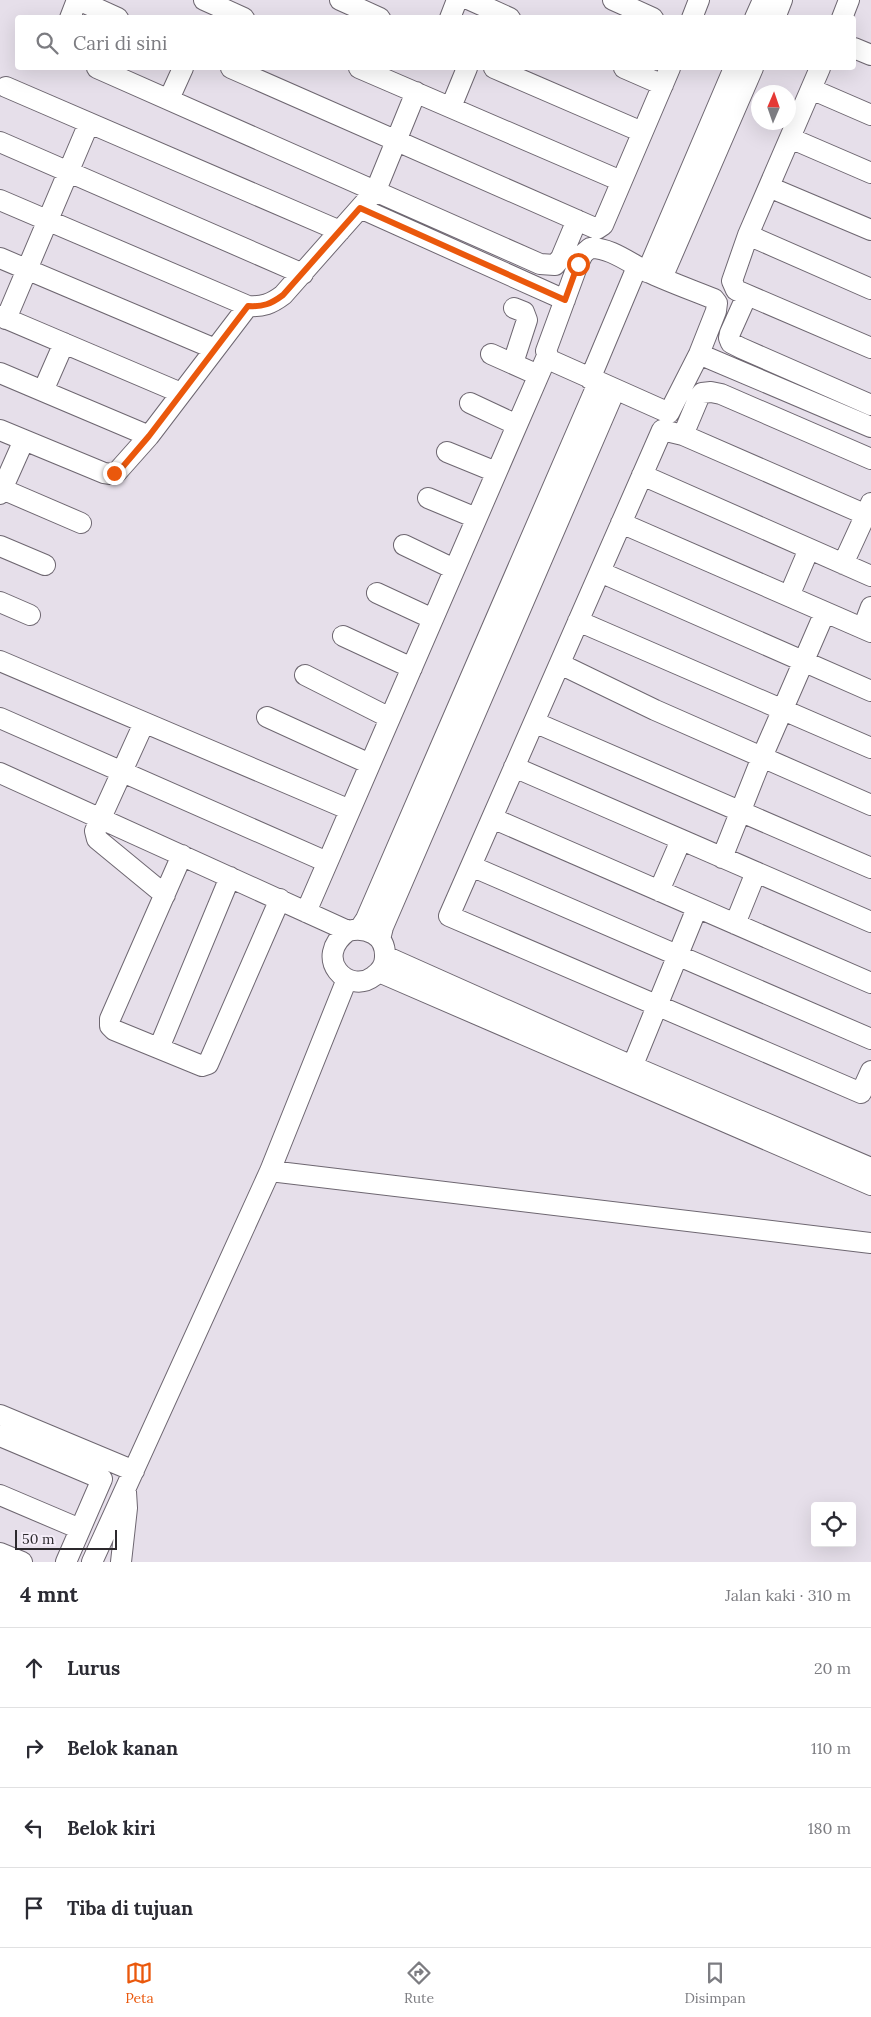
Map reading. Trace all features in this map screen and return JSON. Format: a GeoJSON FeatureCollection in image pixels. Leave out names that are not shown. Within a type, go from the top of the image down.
{"type":"FeatureCollection","features":[{"type":"Feature","properties":{"kind":"street"},"geometry":{"type":"LineString","coordinates":[[71,15],[77,0],[111,15]]}},
{"type":"Feature","properties":{"kind":"street"},"geometry":{"type":"LineString","coordinates":[[340,0],[373,15]]}},
{"type":"Feature","properties":{"kind":"street"},"geometry":{"type":"LineString","coordinates":[[451,15],[457,0]]}},
{"type":"Feature","properties":{"kind":"street"},"geometry":{"type":"LineString","coordinates":[[470,0],[503,15]]}},
{"type":"Feature","properties":{"kind":"street"},"geometry":{"type":"LineString","coordinates":[[613,0],[646,15]]}},
{"type":"Feature","properties":{"kind":"street"},"geometry":{"type":"LineString","coordinates":[[693,15],[699,0]]}},
{"type":"Feature","properties":{"kind":"street"},"geometry":{"type":"LineString","coordinates":[[757,15],[763,0]]}},
{"type":"Feature","properties":{"kind":"street"},"geometry":{"type":"LineString","coordinates":[[776,15],[782,0]]}},
{"type":"Feature","properties":{"kind":"street"},"geometry":{"type":"LineString","coordinates":[[843,15],[850,0]]}},
{"type":"Feature","properties":{"kind":"street"},"geometry":{"type":"LineString","coordinates":[[207,5],[235,15]]}},
{"type":"Feature","properties":{"kind":"street"},"geometry":{"type":"LineString","coordinates":[[856,49],[871,56]]}},
{"type":"Feature","properties":{"kind":"street"},"geometry":{"type":"LineString","coordinates":[[102,70],[540,264],[555,266],[561,258],[577,220]]}},
{"type":"Feature","properties":{"kind":"street"},"geometry":{"type":"LineString","coordinates":[[169,99],[182,70]]}},
{"type":"Feature","properties":{"kind":"street"},"geometry":{"type":"LineString","coordinates":[[236,70],[595,228],[602,227],[667,76],[635,70]]}},
{"type":"Feature","properties":{"kind":"street"},"geometry":{"type":"LineString","coordinates":[[451,107],[466,70]]}},
{"type":"Feature","properties":{"kind":"street"},"geometry":{"type":"LineString","coordinates":[[499,70],[642,132]]}},
{"type":"Feature","properties":{"kind":"street"},"geometry":{"type":"LineString","coordinates":[[601,384],[391,909],[382,956],[370,979],[359,982],[347,979],[338,972],[333,961],[332,949],[338,938],[354,930],[370,910],[601,384],[733,70]]}},
{"type":"Feature","properties":{"kind":"street"},"geometry":{"type":"LineString","coordinates":[[649,272],[752,70]]}},
{"type":"Feature","properties":{"kind":"street"},"geometry":{"type":"LineString","coordinates":[[819,70],[731,278],[734,288],[747,295],[871,348]]}},
{"type":"Feature","properties":{"kind":"street"},"geometry":{"type":"LineString","coordinates":[[382,72],[416,92],[621,181]]}},
{"type":"Feature","properties":{"kind":"street"},"geometry":{"type":"LineString","coordinates":[[6,87],[340,231]]}},
{"type":"Feature","properties":{"kind":"street"},"geometry":{"type":"LineString","coordinates":[[811,89],[871,115]]}},
{"type":"Feature","properties":{"kind":"street"},"geometry":{"type":"LineString","coordinates":[[0,200],[248,306],[261,307],[272,304],[304,274],[376,190],[416,92]]}},
{"type":"Feature","properties":{"kind":"street"},"geometry":{"type":"LineString","coordinates":[[90,123],[27,270],[3,318],[181,393]]}},
{"type":"Feature","properties":{"kind":"street"},"geometry":{"type":"LineString","coordinates":[[790,138],[871,173]]}},
{"type":"Feature","properties":{"kind":"street"},"geometry":{"type":"LineString","coordinates":[[0,142],[304,274]]}},
{"type":"Feature","properties":{"kind":"street"},"geometry":{"type":"LineString","coordinates":[[769,187],[871,230]]}},
{"type":"Feature","properties":{"kind":"street"},"geometry":{"type":"LineString","coordinates":[[360,208],[565,300]]}},
{"type":"Feature","properties":{"kind":"street"},"geometry":{"type":"LineString","coordinates":[[748,235],[871,289]]}},
{"type":"Feature","properties":{"kind":"street"},"geometry":{"type":"LineString","coordinates":[[306,912],[517,425],[546,356],[546,351],[583,254],[590,248],[601,249],[649,272],[714,298],[717,303],[716,312],[699,354],[669,413],[601,384],[550,360],[546,356]]}},
{"type":"Feature","properties":{"kind":"street"},"geometry":{"type":"LineString","coordinates":[[0,258],[215,349]]}},
{"type":"Feature","properties":{"kind":"street"},"geometry":{"type":"LineString","coordinates":[[747,295],[730,333],[731,343],[755,356],[871,405]]}},
{"type":"Feature","properties":{"kind":"street"},"geometry":{"type":"LineString","coordinates":[[0,430],[104,473],[111,474],[120,470],[149,436],[248,306]]}},
{"type":"Feature","properties":{"kind":"street"},"geometry":{"type":"LineString","coordinates":[[513,363],[527,320],[524,312],[514,308]]}},
{"type":"Feature","properties":{"kind":"street"},"geometry":{"type":"LineString","coordinates":[[43,391],[64,343]]}},
{"type":"Feature","properties":{"kind":"street"},"geometry":{"type":"LineString","coordinates":[[491,354],[538,375]]}},
{"type":"Feature","properties":{"kind":"street"},"geometry":{"type":"LineString","coordinates":[[699,354],[871,427]]}},
{"type":"Feature","properties":{"kind":"street"},"geometry":{"type":"LineString","coordinates":[[0,373],[149,436]]}},
{"type":"Feature","properties":{"kind":"street"},"geometry":{"type":"LineString","coordinates":[[683,435],[702,393],[711,392],[721,394],[871,459]]}},
{"type":"Feature","properties":{"kind":"street"},"geometry":{"type":"LineString","coordinates":[[470,403],[517,425]]}},
{"type":"Feature","properties":{"kind":"street"},"geometry":{"type":"LineString","coordinates":[[844,564],[869,512],[683,435],[662,430],[449,916],[861,1094],[871,1071]]}},
{"type":"Feature","properties":{"kind":"street"},"geometry":{"type":"LineString","coordinates":[[24,440],[1,492],[81,523]]}},
{"type":"Feature","properties":{"kind":"street"},"geometry":{"type":"LineString","coordinates":[[447,452],[496,472]]}},
{"type":"Feature","properties":{"kind":"street"},"geometry":{"type":"LineString","coordinates":[[642,475],[871,576]]}},
{"type":"Feature","properties":{"kind":"street"},"geometry":{"type":"LineString","coordinates":[[428,498],[476,518]]}},
{"type":"Feature","properties":{"kind":"street"},"geometry":{"type":"LineString","coordinates":[[621,523],[867,630],[871,607]]}},
{"type":"Feature","properties":{"kind":"street"},"geometry":{"type":"LineString","coordinates":[[404,544],[454,569]]}},
{"type":"Feature","properties":{"kind":"street"},"geometry":{"type":"LineString","coordinates":[[0,546],[45,565]]}},
{"type":"Feature","properties":{"kind":"street"},"geometry":{"type":"LineString","coordinates":[[789,596],[809,549]]}},
{"type":"Feature","properties":{"kind":"street"},"geometry":{"type":"LineString","coordinates":[[600,572],[871,691]]}},
{"type":"Feature","properties":{"kind":"street"},"geometry":{"type":"LineString","coordinates":[[377,593],[433,619]]}},
{"type":"Feature","properties":{"kind":"street"},"geometry":{"type":"LineString","coordinates":[[0,602],[30,615]]}},
{"type":"Feature","properties":{"kind":"street"},"geometry":{"type":"LineString","coordinates":[[722,858],[762,757],[825,612]]}},
{"type":"Feature","properties":{"kind":"street"},"geometry":{"type":"LineString","coordinates":[[578,621],[871,748]]}},
{"type":"Feature","properties":{"kind":"street"},"geometry":{"type":"LineString","coordinates":[[344,636],[412,668]]}},
{"type":"Feature","properties":{"kind":"street"},"geometry":{"type":"LineString","coordinates":[[0,661],[350,810]]}},
{"type":"Feature","properties":{"kind":"street"},"geometry":{"type":"LineString","coordinates":[[560,664],[655,710],[871,805]]}},
{"type":"Feature","properties":{"kind":"street"},"geometry":{"type":"LineString","coordinates":[[305,675],[390,718]]}},
{"type":"Feature","properties":{"kind":"street"},"geometry":{"type":"LineString","coordinates":[[0,718],[327,862]]}},
{"type":"Feature","properties":{"kind":"street"},"geometry":{"type":"LineString","coordinates":[[267,718],[370,764]]}},
{"type":"Feature","properties":{"kind":"street"},"geometry":{"type":"LineString","coordinates":[[534,722],[871,868]]}},
{"type":"Feature","properties":{"kind":"street"},"geometry":{"type":"LineString","coordinates":[[144,723],[95,831],[97,839],[165,895]]}},
{"type":"Feature","properties":{"kind":"street"},"geometry":{"type":"LineString","coordinates":[[514,768],[871,922]]}},
{"type":"Feature","properties":{"kind":"street"},"geometry":{"type":"LineString","coordinates":[[0,773],[306,912],[354,930],[371,931],[382,956],[871,1184]]}},
{"type":"Feature","properties":{"kind":"street"},"geometry":{"type":"LineString","coordinates":[[492,818],[871,983]]}},
{"type":"Feature","properties":{"kind":"street"},"geometry":{"type":"LineString","coordinates":[[659,891],[681,840]]}},
{"type":"Feature","properties":{"kind":"street"},"geometry":{"type":"LineString","coordinates":[[182,856],[110,1023],[114,1030],[202,1066],[208,1064],[280,899]]}},
{"type":"Feature","properties":{"kind":"street"},"geometry":{"type":"LineString","coordinates":[[471,866],[871,1039]]}},
{"type":"Feature","properties":{"kind":"street"},"geometry":{"type":"LineString","coordinates":[[736,924],[756,872]]}},
{"type":"Feature","properties":{"kind":"street"},"geometry":{"type":"LineString","coordinates":[[159,1048],[230,877]]}},
{"type":"Feature","properties":{"kind":"street"},"geometry":{"type":"LineString","coordinates":[[630,1072],[697,908]]}},
{"type":"Feature","properties":{"kind":"street"},"geometry":{"type":"LineString","coordinates":[[92,1562],[270,1171],[347,979]]}},
{"type":"Feature","properties":{"kind":"street"},"geometry":{"type":"LineString","coordinates":[[630,1072],[871,1168]]}},
{"type":"Feature","properties":{"kind":"street"},"geometry":{"type":"LineString","coordinates":[[270,1171],[871,1243]]}},
{"type":"Feature","properties":{"kind":"street"},"geometry":{"type":"LineString","coordinates":[[0,1415],[130,1479]]}},
{"type":"Feature","properties":{"kind":"street"},"geometry":{"type":"LineString","coordinates":[[0,1436],[102,1479],[66,1562]]}},
{"type":"Feature","properties":{"kind":"street"},"geometry":{"type":"LineString","coordinates":[[122,1562],[130,1479]]}},
{"type":"Feature","properties":{"kind":"street"},"geometry":{"type":"LineString","coordinates":[[0,1495],[80,1530]]}},
{"type":"Feature","properties":{"kind":"street"},"geometry":{"type":"LineString","coordinates":[[0,1553],[22,1562]]}},
{"type":"Feature","properties":{"kind":"route"},"geometry":{"type":"LineString","coordinates":[[114,473],[120,470],[149,436],[248,306],[261,307],[272,304],[283,295],[304,274],[360,208],[565,300],[578,264]]}}]}
